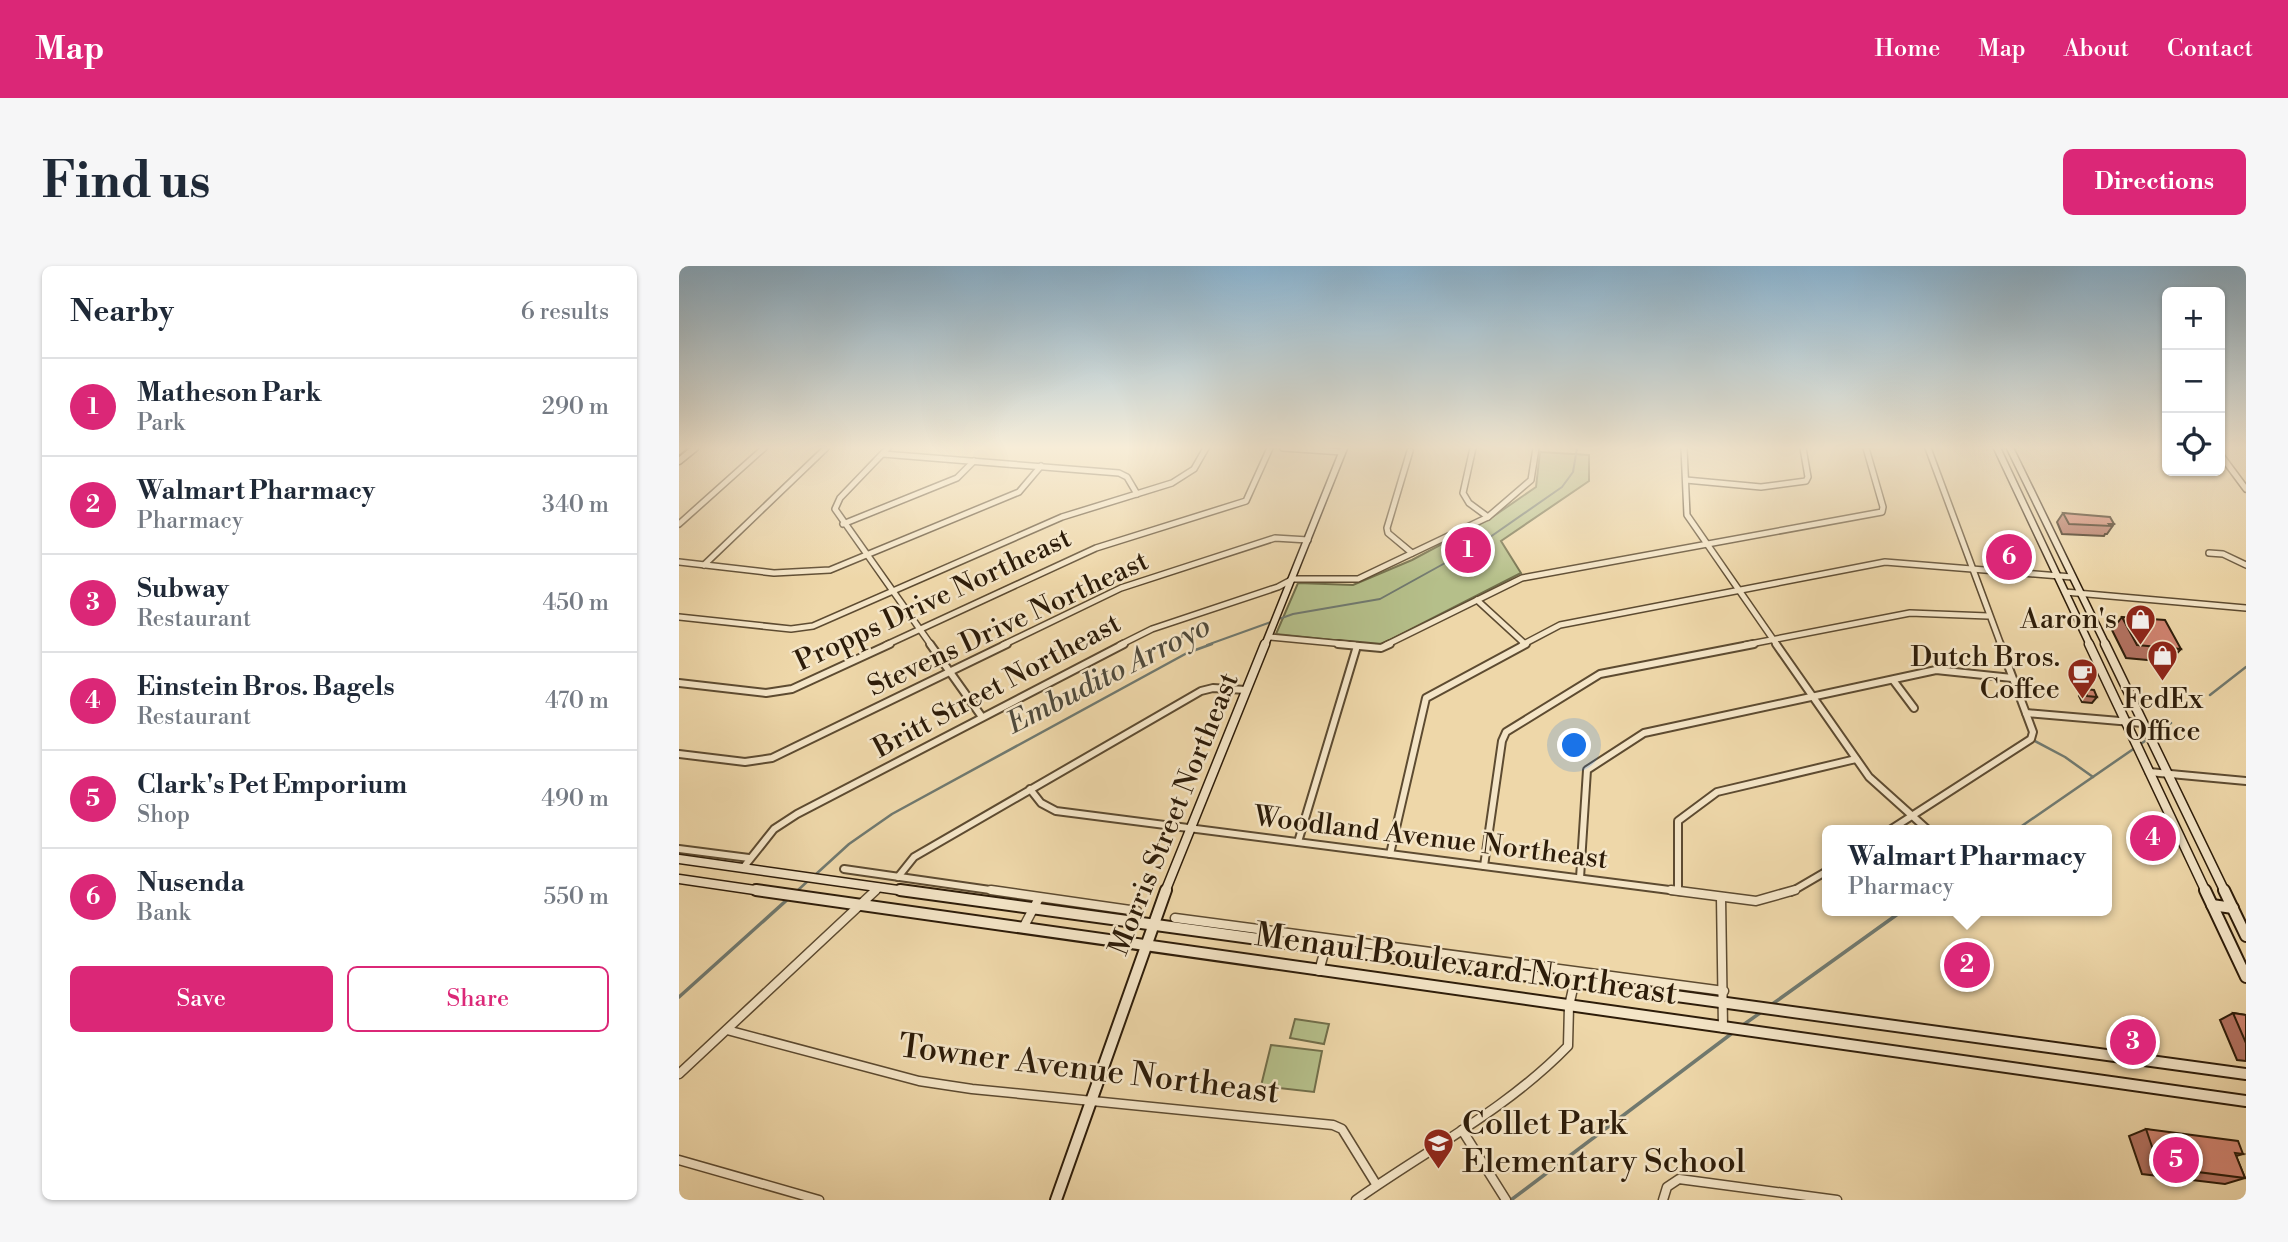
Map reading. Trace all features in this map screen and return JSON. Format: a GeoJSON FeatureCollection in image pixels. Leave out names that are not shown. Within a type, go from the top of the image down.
{"type":"FeatureCollection","features":[{"type":"Feature","properties":{"kind":"main road","name":"Morris Street Northeast"},"geometry":{"type":"LineString","coordinates":[[1056,1200],[1152,925],[1327,492]]}},
{"type":"Feature","properties":{"kind":"main road"},"geometry":{"type":"LineString","coordinates":[[2018,492],[2246,977]]}},
{"type":"Feature","properties":{"kind":"main road"},"geometry":{"type":"LineString","coordinates":[[2031,492],[2246,936]]}},
{"type":"Feature","properties":{"kind":"main road","name":"Menaul Boulevard Northeast"},"geometry":{"type":"LineString","coordinates":[[679,859],[1325,950],[2246,1074]]}},
{"type":"Feature","properties":{"kind":"main road","name":"Menaul Boulevard Northeast"},"geometry":{"type":"LineString","coordinates":[[679,879],[2246,1101]]}},
{"type":"Feature","properties":{"kind":"main road"},"geometry":{"type":"LineString","coordinates":[[2212,905],[2233,908]]}},
{"type":"Feature","properties":{"kind":"street"},"geometry":{"type":"LineString","coordinates":[[679,524],[715,492]]}},
{"type":"Feature","properties":{"kind":"street"},"geometry":{"type":"LineString","coordinates":[[704,565],[780,492]]}},
{"type":"Feature","properties":{"kind":"street"},"geometry":{"type":"LineString","coordinates":[[848,492],[835,509],[843,524],[982,717]]}},
{"type":"Feature","properties":{"kind":"street"},"geometry":{"type":"LineString","coordinates":[[843,524],[923,492]]}},
{"type":"Feature","properties":{"kind":"street"},"geometry":{"type":"LineString","coordinates":[[679,562],[783,573],[817,573],[867,556],[1019,492]]}},
{"type":"Feature","properties":{"kind":"street"},"geometry":{"type":"LineString","coordinates":[[679,617],[791,629],[813,626],[1062,517],[1145,492]]}},
{"type":"Feature","properties":{"kind":"street","name":"Propps Drive Northeast"},"geometry":{"type":"LineString","coordinates":[[679,683],[766,693],[783,691],[1096,548],[1239,504],[1246,500],[1250,492]]}},
{"type":"Feature","properties":{"kind":"street"},"geometry":{"type":"LineString","coordinates":[[1398,492],[1387,528],[1388,533],[1412,553]]}},
{"type":"Feature","properties":{"kind":"street"},"geometry":{"type":"LineString","coordinates":[[1463,492],[1469,503],[1488,517]]}},
{"type":"Feature","properties":{"kind":"street"},"geometry":{"type":"LineString","coordinates":[[1293,579],[1358,579],[1488,517],[1520,492]]}},
{"type":"Feature","properties":{"kind":"street"},"geometry":{"type":"LineString","coordinates":[[1686,492],[1687,515],[1856,760],[1869,777],[1922,825]]}},
{"type":"Feature","properties":{"kind":"street"},"geometry":{"type":"LineString","coordinates":[[1269,637],[1386,647],[1522,578],[1882,512],[1879,492]]}},
{"type":"Feature","properties":{"kind":"street"},"geometry":{"type":"LineString","coordinates":[[1898,825],[2031,739],[2033,732],[1944,492]]}},
{"type":"Feature","properties":{"kind":"street","name":"Stevens Drive Northeast"},"geometry":{"type":"LineString","coordinates":[[679,754],[745,762],[772,758],[1121,588],[1275,538],[1308,540]]}},
{"type":"Feature","properties":{"kind":"street"},"geometry":{"type":"LineString","coordinates":[[2210,553],[2223,554],[2246,565]]}},
{"type":"Feature","properties":{"kind":"street"},"geometry":{"type":"LineString","coordinates":[[1390,854],[1426,698],[1560,625],[1885,562],[2073,577]]}},
{"type":"Feature","properties":{"kind":"street","name":"Britt Street Northeast"},"geometry":{"type":"LineString","coordinates":[[743,868],[774,829],[797,814],[1152,628],[1293,579]]}},
{"type":"Feature","properties":{"kind":"street"},"geometry":{"type":"LineString","coordinates":[[2065,592],[2246,608]]}},
{"type":"Feature","properties":{"kind":"street"},"geometry":{"type":"LineString","coordinates":[[1477,600],[1525,644]]}},
{"type":"Feature","properties":{"kind":"street"},"geometry":{"type":"LineString","coordinates":[[1484,866],[1502,741],[1514,726],[1600,674],[1910,613],[1988,616]]}},
{"type":"Feature","properties":{"kind":"street"},"geometry":{"type":"LineString","coordinates":[[1298,842],[1357,646]]}},
{"type":"Feature","properties":{"kind":"street"},"geometry":{"type":"LineString","coordinates":[[1580,878],[1587,771],[1644,733],[1936,670],[2012,678]]}},
{"type":"Feature","properties":{"kind":"street"},"geometry":{"type":"LineString","coordinates":[[1893,680],[1915,708]]}},
{"type":"Feature","properties":{"kind":"street"},"geometry":{"type":"LineString","coordinates":[[898,877],[914,857],[1201,691],[1213,688],[1247,690]]}},
{"type":"Feature","properties":{"kind":"street"},"geometry":{"type":"LineString","coordinates":[[2026,713],[2143,723]]}},
{"type":"Feature","properties":{"kind":"street"},"geometry":{"type":"LineString","coordinates":[[1678,890],[1678,821],[1717,792],[1856,760]]}},
{"type":"Feature","properties":{"kind":"street"},"geometry":{"type":"LineString","coordinates":[[2149,772],[2246,781]]}},
{"type":"Feature","properties":{"kind":"street","name":"Woodland Avenue Northeast"},"geometry":{"type":"LineString","coordinates":[[1030,789],[1041,803],[1056,811],[1756,901],[1777,900],[1822,874]]}},
{"type":"Feature","properties":{"kind":"street"},"geometry":{"type":"LineString","coordinates":[[679,849],[750,858]]}},
{"type":"Feature","properties":{"kind":"street"},"geometry":{"type":"LineString","coordinates":[[844,869],[1137,911]]}},
{"type":"Feature","properties":{"kind":"street"},"geometry":{"type":"LineString","coordinates":[[679,1074],[879,887]]}},
{"type":"Feature","properties":{"kind":"street"},"geometry":{"type":"LineString","coordinates":[[1721,897],[1723,1028]]}},
{"type":"Feature","properties":{"kind":"street"},"geometry":{"type":"LineString","coordinates":[[1023,928],[1039,898]]}},
{"type":"Feature","properties":{"kind":"street"},"geometry":{"type":"LineString","coordinates":[[1175,918],[1724,991]]}},
{"type":"Feature","properties":{"kind":"street"},"geometry":{"type":"LineString","coordinates":[[1319,971],[1329,939]]}},
{"type":"Feature","properties":{"kind":"street"},"geometry":{"type":"LineString","coordinates":[[1356,1200],[1376,1184],[1462,1130],[1549,1067],[1568,1046],[1569,1006],[1574,984]]}},
{"type":"Feature","properties":{"kind":"street","name":"Towner Avenue Northeast"},"geometry":{"type":"LineString","coordinates":[[727,1030],[919,1081],[1333,1125],[1342,1129],[1376,1184]]}},
{"type":"Feature","properties":{"kind":"street"},"geometry":{"type":"LineString","coordinates":[[1462,1130],[1504,1196]]}},
{"type":"Feature","properties":{"kind":"street"},"geometry":{"type":"LineString","coordinates":[[679,1160],[795,1197],[819,1200]]}},
{"type":"Feature","properties":{"kind":"street"},"geometry":{"type":"LineString","coordinates":[[1664,1200],[1667,1187],[1679,1179],[1837,1200]]}},
{"type":"Feature","properties":{"kind":"green space"},"geometry":{"type":"Polygon","coordinates":[[[1529,492],[1573,492],[1501,541],[1521,573],[1380,645],[1276,634],[1298,583],[1353,585],[1412,560],[1491,518],[1529,492]]]}},
{"type":"Feature","properties":{"kind":"green space"},"geometry":{"type":"Polygon","coordinates":[[[1295,1019],[1329,1024],[1324,1044],[1290,1038],[1295,1019]]]}},
{"type":"Feature","properties":{"kind":"green space"},"geometry":{"type":"Polygon","coordinates":[[[1271,1045],[1322,1051],[1314,1092],[1261,1086],[1271,1045]]]}},
{"type":"Feature","properties":{"kind":"building"},"geometry":{"type":"Polygon","coordinates":[[[2063,513],[2110,517],[2114,524],[2069,524],[2063,513]]]}},
{"type":"Feature","properties":{"kind":"building"},"geometry":{"type":"Polygon","coordinates":[[[2002,540],[2022,542],[2026,551],[2020,554],[2021,557],[2013,557],[2002,540]]]}},
{"type":"Feature","properties":{"kind":"building"},"geometry":{"type":"Polygon","coordinates":[[[2122,617],[2165,620],[2181,649],[2137,645],[2122,617]]]}},
{"type":"Feature","properties":{"kind":"building"},"geometry":{"type":"Polygon","coordinates":[[[2085,689],[2094,690],[2097,697],[2087,696],[2085,689]]]}},
{"type":"Feature","properties":{"kind":"building"},"geometry":{"type":"Polygon","coordinates":[[[2233,1013],[2246,1015],[2246,1043],[2233,1013]]]}},
{"type":"Feature","properties":{"kind":"building"},"geometry":{"type":"Polygon","coordinates":[[[2125,1027],[2150,1031],[2155,1047],[2131,1044],[2125,1027]]]}},
{"type":"Feature","properties":{"kind":"building"},"geometry":{"type":"Polygon","coordinates":[[[2146,1129],[2238,1141],[2243,1154],[2235,1153],[2245,1178],[2159,1167],[2146,1129]]]}},
{"type":"Feature","properties":{"kind":"waterway","name":"Embudito Arroyo"},"geometry":{"type":"LineString","coordinates":[[1207,645],[1293,614],[1380,599],[1483,542],[1555,492]]}},
{"type":"Feature","properties":{"kind":"waterway","name":"Embudito Arroyo"},"geometry":{"type":"LineString","coordinates":[[815,875],[849,844],[892,814],[1187,653],[1212,644]]}},
{"type":"Feature","properties":{"kind":"waterway"},"geometry":{"type":"LineString","coordinates":[[2210,695],[2246,667]]}},
{"type":"Feature","properties":{"kind":"waterway"},"geometry":{"type":"LineString","coordinates":[[2093,777],[2171,723]]}},
{"type":"Feature","properties":{"kind":"waterway"},"geometry":{"type":"LineString","coordinates":[[2031,739],[2065,757],[2093,777]]}},
{"type":"Feature","properties":{"kind":"waterway"},"geometry":{"type":"LineString","coordinates":[[2023,825],[2093,777]]}},
{"type":"Feature","properties":{"kind":"waterway","name":"Embudito Arroyo"},"geometry":{"type":"LineString","coordinates":[[797,891],[810,879]]}},
{"type":"Feature","properties":{"kind":"waterway","name":"Embudito Arroyo"},"geometry":{"type":"LineString","coordinates":[[679,997],[789,898]]}},
{"type":"Feature","properties":{"kind":"waterway"},"geometry":{"type":"LineString","coordinates":[[1771,1005],[1895,916]]}},
{"type":"Feature","properties":{"kind":"waterway"},"geometry":{"type":"LineString","coordinates":[[1743,1025],[1760,1013]]}},
{"type":"Feature","properties":{"kind":"waterway"},"geometry":{"type":"LineString","coordinates":[[1511,1200],[1735,1031]]}},
{"type":"Feature","properties":{"kind":"place","name":"Matheson Park"},"geometry":{"type":"Point","coordinates":[1468,550]}},
{"type":"Feature","properties":{"kind":"place","name":"Nusenda"},"geometry":{"type":"Point","coordinates":[2009,557]}},
{"type":"Feature","properties":{"kind":"place","name":"Aaron's"},"geometry":{"type":"Point","coordinates":[2140,646]}},
{"type":"Feature","properties":{"kind":"place","name":"FedEx Office"},"geometry":{"type":"Point","coordinates":[2163,682]}},
{"type":"Feature","properties":{"kind":"place","name":"Dutch Bros. Coffee"},"geometry":{"type":"Point","coordinates":[2083,700]}},
{"type":"Feature","properties":{"kind":"place","name":"Einstein Bros. Bagels"},"geometry":{"type":"Point","coordinates":[2153,838]}},
{"type":"Feature","properties":{"kind":"place","name":"Walmart Pharmacy"},"geometry":{"type":"Point","coordinates":[1967,965]}},
{"type":"Feature","properties":{"kind":"place","name":"Subway"},"geometry":{"type":"Point","coordinates":[2133,1042]}},
{"type":"Feature","properties":{"kind":"place","name":"Clark's Pet Emporium"},"geometry":{"type":"Point","coordinates":[2176,1160]}},
{"type":"Feature","properties":{"kind":"place","name":"Collet Park Elementary School"},"geometry":{"type":"Point","coordinates":[1439,1170]}}]}
